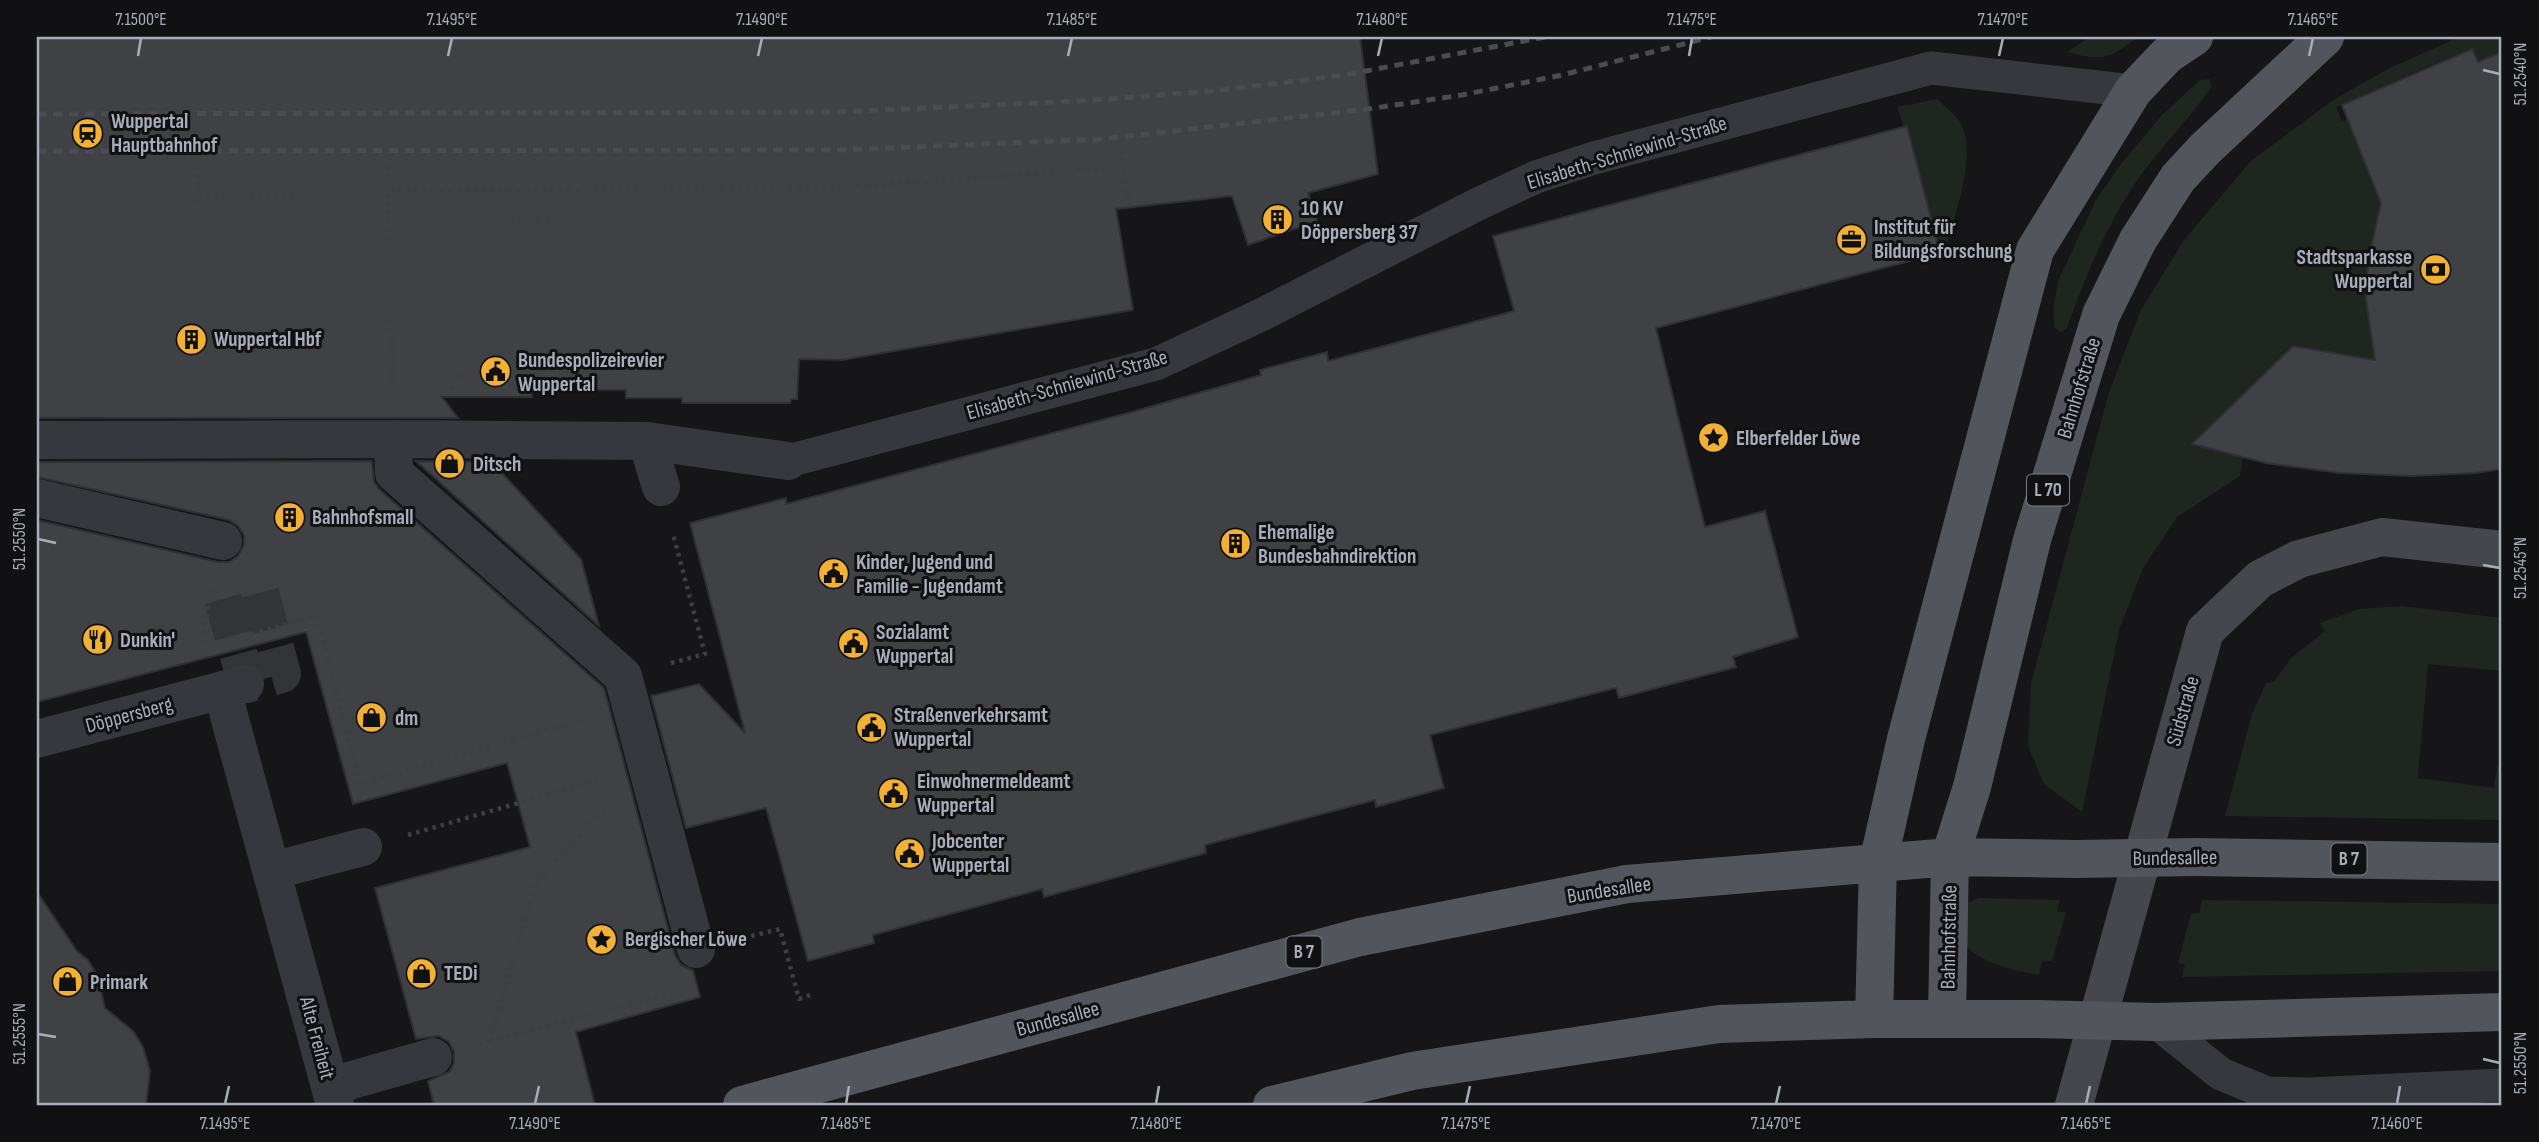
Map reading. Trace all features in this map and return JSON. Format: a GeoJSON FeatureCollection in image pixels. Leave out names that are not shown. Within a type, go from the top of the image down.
{"type":"FeatureCollection","features":[{"type":"Feature","properties":{"kind":"main road"},"geometry":{"type":"LineString","coordinates":[[1874,1018],[1878,863],[1906,739],[2035,250],[2133,91],[2167,55],[2194,37]]}},
{"type":"Feature","properties":{"kind":"main road","name":"Bahnhofstraße"},"geometry":{"type":"LineString","coordinates":[[1947,1018],[1950,857],[1972,787],[2032,540],[2101,315],[2138,240],[2178,178],[2205,149],[2325,37]]}},
{"type":"Feature","properties":{"kind":"main road","name":"Bundesallee"},"geometry":{"type":"LineString","coordinates":[[742,1105],[1360,937],[1627,884],[1950,857],[2196,857],[2502,862]]}},
{"type":"Feature","properties":{"kind":"main road"},"geometry":{"type":"LineString","coordinates":[[1272,1105],[1412,1071],[1706,1026],[1874,1018],[2156,1022],[2502,1012]]}},
{"type":"Feature","properties":{"kind":"street"},"geometry":{"type":"LineString","coordinates":[[393,439],[394,473],[623,676],[696,949]]}},
{"type":"Feature","properties":{"kind":"street"},"geometry":{"type":"LineString","coordinates":[[37,440],[647,441],[788,461]]}},
{"type":"Feature","properties":{"kind":"street"},"geometry":{"type":"LineString","coordinates":[[647,441],[661,487]]}},
{"type":"Feature","properties":{"kind":"street"},"geometry":{"type":"LineString","coordinates":[[37,498],[223,541]]}},
{"type":"Feature","properties":{"kind":"street","name":"Südstraße"},"geometry":{"type":"LineString","coordinates":[[2074,1105],[2205,631],[2260,579],[2299,559],[2382,537],[2502,550]]}},
{"type":"Feature","properties":{"kind":"street","name":"Döppersberg"},"geometry":{"type":"LineString","coordinates":[[37,739],[235,687],[272,871],[299,972]]}},
{"type":"Feature","properties":{"kind":"street"},"geometry":{"type":"LineString","coordinates":[[272,871],[363,847]]}},
{"type":"Feature","properties":{"kind":"street","name":"Alte Freiheit"},"geometry":{"type":"LineString","coordinates":[[299,972],[333,1096]]}},
{"type":"Feature","properties":{"kind":"street"},"geometry":{"type":"LineString","coordinates":[[333,1096],[433,1058]]}},
{"type":"Feature","properties":{"kind":"lane","name":"Elisabeth-Schniewind-Straße"},"geometry":{"type":"LineString","coordinates":[[788,461],[1156,364],[1261,315],[1478,204],[1536,177],[1594,158],[1931,68],[2133,91]]}},
{"type":"Feature","properties":{"kind":"lane"},"geometry":{"type":"LineString","coordinates":[[2156,1022],[2221,1074],[2267,1093],[2309,1094],[2502,1085]]}},
{"type":"Feature","properties":{"kind":"path"},"geometry":{"type":"LineString","coordinates":[[1121,150],[1129,207]]}},
{"type":"Feature","properties":{"kind":"path"},"geometry":{"type":"LineString","coordinates":[[198,166],[199,204]]}},
{"type":"Feature","properties":{"kind":"path"},"geometry":{"type":"LineString","coordinates":[[387,166],[389,240]]}},
{"type":"Feature","properties":{"kind":"path"},"geometry":{"type":"LineString","coordinates":[[388,190],[837,188],[1123,167]]}},
{"type":"Feature","properties":{"kind":"path"},"geometry":{"type":"LineString","coordinates":[[198,197],[307,195]]}},
{"type":"Feature","properties":{"kind":"path"},"geometry":{"type":"LineString","coordinates":[[511,221],[551,220]]}},
{"type":"Feature","properties":{"kind":"path"},"geometry":{"type":"LineString","coordinates":[[391,320],[393,439]]}},
{"type":"Feature","properties":{"kind":"path"},"geometry":{"type":"LineString","coordinates":[[452,376],[469,376]]}},
{"type":"Feature","properties":{"kind":"path"},"geometry":{"type":"LineString","coordinates":[[671,527],[705,654]]}},
{"type":"Feature","properties":{"kind":"path"},"geometry":{"type":"LineString","coordinates":[[239,637],[317,617],[359,784],[631,705]]}},
{"type":"Feature","properties":{"kind":"path"},"geometry":{"type":"LineString","coordinates":[[200,647],[213,644]]}},
{"type":"Feature","properties":{"kind":"path"},"geometry":{"type":"LineString","coordinates":[[363,847],[519,805],[648,765]]}},
{"type":"Feature","properties":{"kind":"path"},"geometry":{"type":"LineString","coordinates":[[489,1041],[537,881],[648,765]]}},
{"type":"Feature","properties":{"kind":"path"},"geometry":{"type":"LineString","coordinates":[[433,1058],[682,992],[673,955],[780,929],[799,999],[810,995]]}},
{"type":"Feature","properties":{"kind":"shaded area"},"geometry":{"type":"Polygon","coordinates":[[[2090,37],[2137,37],[2105,56],[2088,57],[2067,52],[2090,37]]]}},
{"type":"Feature","properties":{"kind":"shaded area"},"geometry":{"type":"Polygon","coordinates":[[[2459,37],[2502,37],[2502,52],[2478,62],[2471,49],[2336,107],[2342,121],[2348,119],[2388,221],[2376,225],[2368,277],[2370,326],[2378,361],[2192,444],[2243,457],[2240,476],[2177,517],[2143,568],[2119,630],[2082,812],[2044,784],[2028,746],[2031,684],[2109,392],[2141,310],[2184,240],[2251,161],[2333,100],[2388,69],[2459,37]]]}},
{"type":"Feature","properties":{"kind":"shaded area"},"geometry":{"type":"Polygon","coordinates":[[[2210,79],[2211,88],[2146,168],[2121,205],[2091,265],[2067,328],[2061,332],[2054,327],[2058,281],[2096,200],[2121,164],[2162,115],[2200,80],[2210,79]]]}},
{"type":"Feature","properties":{"kind":"shaded area"},"geometry":{"type":"Polygon","coordinates":[[[1937,99],[1957,118],[1964,130],[1966,145],[1964,180],[1956,214],[1947,244],[1939,247],[1907,127],[1904,127],[1897,107],[1937,99]]]}},
{"type":"Feature","properties":{"kind":"shaded area"},"geometry":{"type":"Polygon","coordinates":[[[2402,606],[2502,618],[2502,671],[2428,664],[2418,778],[2494,788],[2497,767],[2502,768],[2502,820],[2225,816],[2252,714],[2266,683],[2274,682],[2291,658],[2325,631],[2320,623],[2359,609],[2402,606]]]}},
{"type":"Feature","properties":{"kind":"shaded area"},"geometry":{"type":"Polygon","coordinates":[[[1979,898],[2060,900],[2057,912],[2066,912],[2052,961],[2042,961],[2039,975],[1989,961],[1963,944],[1965,904],[1979,898]]]}},
{"type":"Feature","properties":{"kind":"shaded area"},"geometry":{"type":"Polygon","coordinates":[[[2202,900],[2502,904],[2502,971],[2182,977],[2185,964],[2178,963],[2191,914],[2199,913],[2202,900]]]}},
{"type":"Feature","properties":{"kind":"building"},"geometry":{"type":"Polygon","coordinates":[[[37,37],[1360,37],[1378,174],[1308,193],[1317,221],[1248,245],[1232,196],[1116,209],[1133,310],[842,360],[799,359],[797,399],[791,399],[790,403],[682,403],[682,398],[626,398],[626,390],[531,390],[532,397],[442,397],[458,418],[37,418],[37,37]]]}},
{"type":"Feature","properties":{"kind":"building","name":"Stadtsparkasse Wuppertal"},"geometry":{"type":"Polygon","coordinates":[[[2472,49],[2478,62],[2502,52],[2502,469],[2411,476],[2340,473],[2266,463],[2192,444],[2293,346],[2375,360],[2366,300],[2368,261],[2381,203],[2342,105],[2472,49]]]}},
{"type":"Feature","properties":{"kind":"building","name":"Ehemalige Bundesbahndirektion"},"geometry":{"type":"Polygon","coordinates":[[[1907,126],[1940,253],[1656,328],[1705,527],[1765,511],[1798,637],[1733,657],[1736,667],[1619,698],[1616,688],[1430,735],[1444,788],[1376,807],[1375,800],[1205,845],[1206,853],[1044,897],[1042,889],[873,935],[874,943],[808,961],[766,808],[686,828],[651,696],[699,684],[745,733],[690,523],[786,498],[786,504],[1139,410],[1261,375],[1260,370],[1327,352],[1328,361],[1514,311],[1493,236],[1907,126]]]}},
{"type":"Feature","properties":{"kind":"building"},"geometry":{"type":"Polygon","coordinates":[[[372,461],[374,482],[379,489],[604,688],[675,955],[681,965],[693,970],[700,997],[576,1032],[595,1105],[434,1105],[428,1081],[449,1072],[454,1063],[454,1052],[449,1042],[439,1036],[416,1039],[375,888],[530,847],[507,763],[353,804],[306,632],[37,702],[37,520],[218,562],[229,562],[238,556],[244,545],[244,535],[238,526],[229,520],[37,477],[37,462],[372,461]]]}},
{"type":"Feature","properties":{"kind":"building"},"geometry":{"type":"Polygon","coordinates":[[[416,461],[492,462],[581,559],[599,626],[416,461]]]}},
{"type":"Feature","properties":{"kind":"building","name":"Primark"},"geometry":{"type":"Polygon","coordinates":[[[37,892],[77,951],[88,960],[97,975],[105,1008],[133,1031],[143,1047],[150,1071],[146,1105],[37,1105],[37,892]]]}},
{"type":"Feature","properties":{"kind":"tunnel"},"geometry":{"type":"LineString","coordinates":[[223,599],[247,684],[282,674],[259,589]]}},
{"type":"Feature","properties":{"kind":"railway"},"geometry":{"type":"LineString","coordinates":[[37,114],[838,112],[1080,101],[1213,91],[1345,75],[1545,37]]}},
{"type":"Feature","properties":{"kind":"railway"},"geometry":{"type":"LineString","coordinates":[[37,151],[839,150],[1103,139],[1368,109],[1462,95],[1562,75],[1711,37]]}},
{"type":"Feature","properties":{"kind":"place","name":"Wuppertal Hauptbahnhof"},"geometry":{"type":"Point","coordinates":[88,133]}},
{"type":"Feature","properties":{"kind":"place","name":"10 KV Döppersberg 37"},"geometry":{"type":"Point","coordinates":[1278,220]}},
{"type":"Feature","properties":{"kind":"place","name":"Institut für Bildungsforschung"},"geometry":{"type":"Point","coordinates":[1851,239]}},
{"type":"Feature","properties":{"kind":"place","name":"Stadtsparkasse Wuppertal"},"geometry":{"type":"Point","coordinates":[2435,269]}},
{"type":"Feature","properties":{"kind":"place","name":"Wuppertal Hbf"},"geometry":{"type":"Point","coordinates":[191,339]}},
{"type":"Feature","properties":{"kind":"place","name":"Bundespolizeirevier Wuppertal"},"geometry":{"type":"Point","coordinates":[495,372]}},
{"type":"Feature","properties":{"kind":"place","name":"Elberfelder Löwe"},"geometry":{"type":"Point","coordinates":[1713,438]}},
{"type":"Feature","properties":{"kind":"place","name":"Ditsch"},"geometry":{"type":"Point","coordinates":[450,464]}},
{"type":"Feature","properties":{"kind":"place","name":"Bahnhofsmall"},"geometry":{"type":"Point","coordinates":[289,517]}},
{"type":"Feature","properties":{"kind":"place","name":"Ehemalige Bundesbahndirektion"},"geometry":{"type":"Point","coordinates":[1235,544]}},
{"type":"Feature","properties":{"kind":"place","name":"Kinder, Jugend und Familie - Jugendamt"},"geometry":{"type":"Point","coordinates":[833,574]}},
{"type":"Feature","properties":{"kind":"place","name":"Dunkin'"},"geometry":{"type":"Point","coordinates":[97,640]}},
{"type":"Feature","properties":{"kind":"place","name":"Sozialamt Wuppertal"},"geometry":{"type":"Point","coordinates":[853,644]}},
{"type":"Feature","properties":{"kind":"place","name":"dm"},"geometry":{"type":"Point","coordinates":[372,718]}},
{"type":"Feature","properties":{"kind":"place","name":"Straßenverkehrsamt Wuppertal"},"geometry":{"type":"Point","coordinates":[871,727]}},
{"type":"Feature","properties":{"kind":"place","name":"Einwohnermeldeamt Wuppertal"},"geometry":{"type":"Point","coordinates":[894,793]}},
{"type":"Feature","properties":{"kind":"place","name":"Jobcenter Wuppertal"},"geometry":{"type":"Point","coordinates":[909,853]}},
{"type":"Feature","properties":{"kind":"place","name":"Bergischer Löwe"},"geometry":{"type":"Point","coordinates":[602,939]}},
{"type":"Feature","properties":{"kind":"place","name":"TEDi"},"geometry":{"type":"Point","coordinates":[421,973]}},
{"type":"Feature","properties":{"kind":"place","name":"Primark"},"geometry":{"type":"Point","coordinates":[67,982]}}]}
